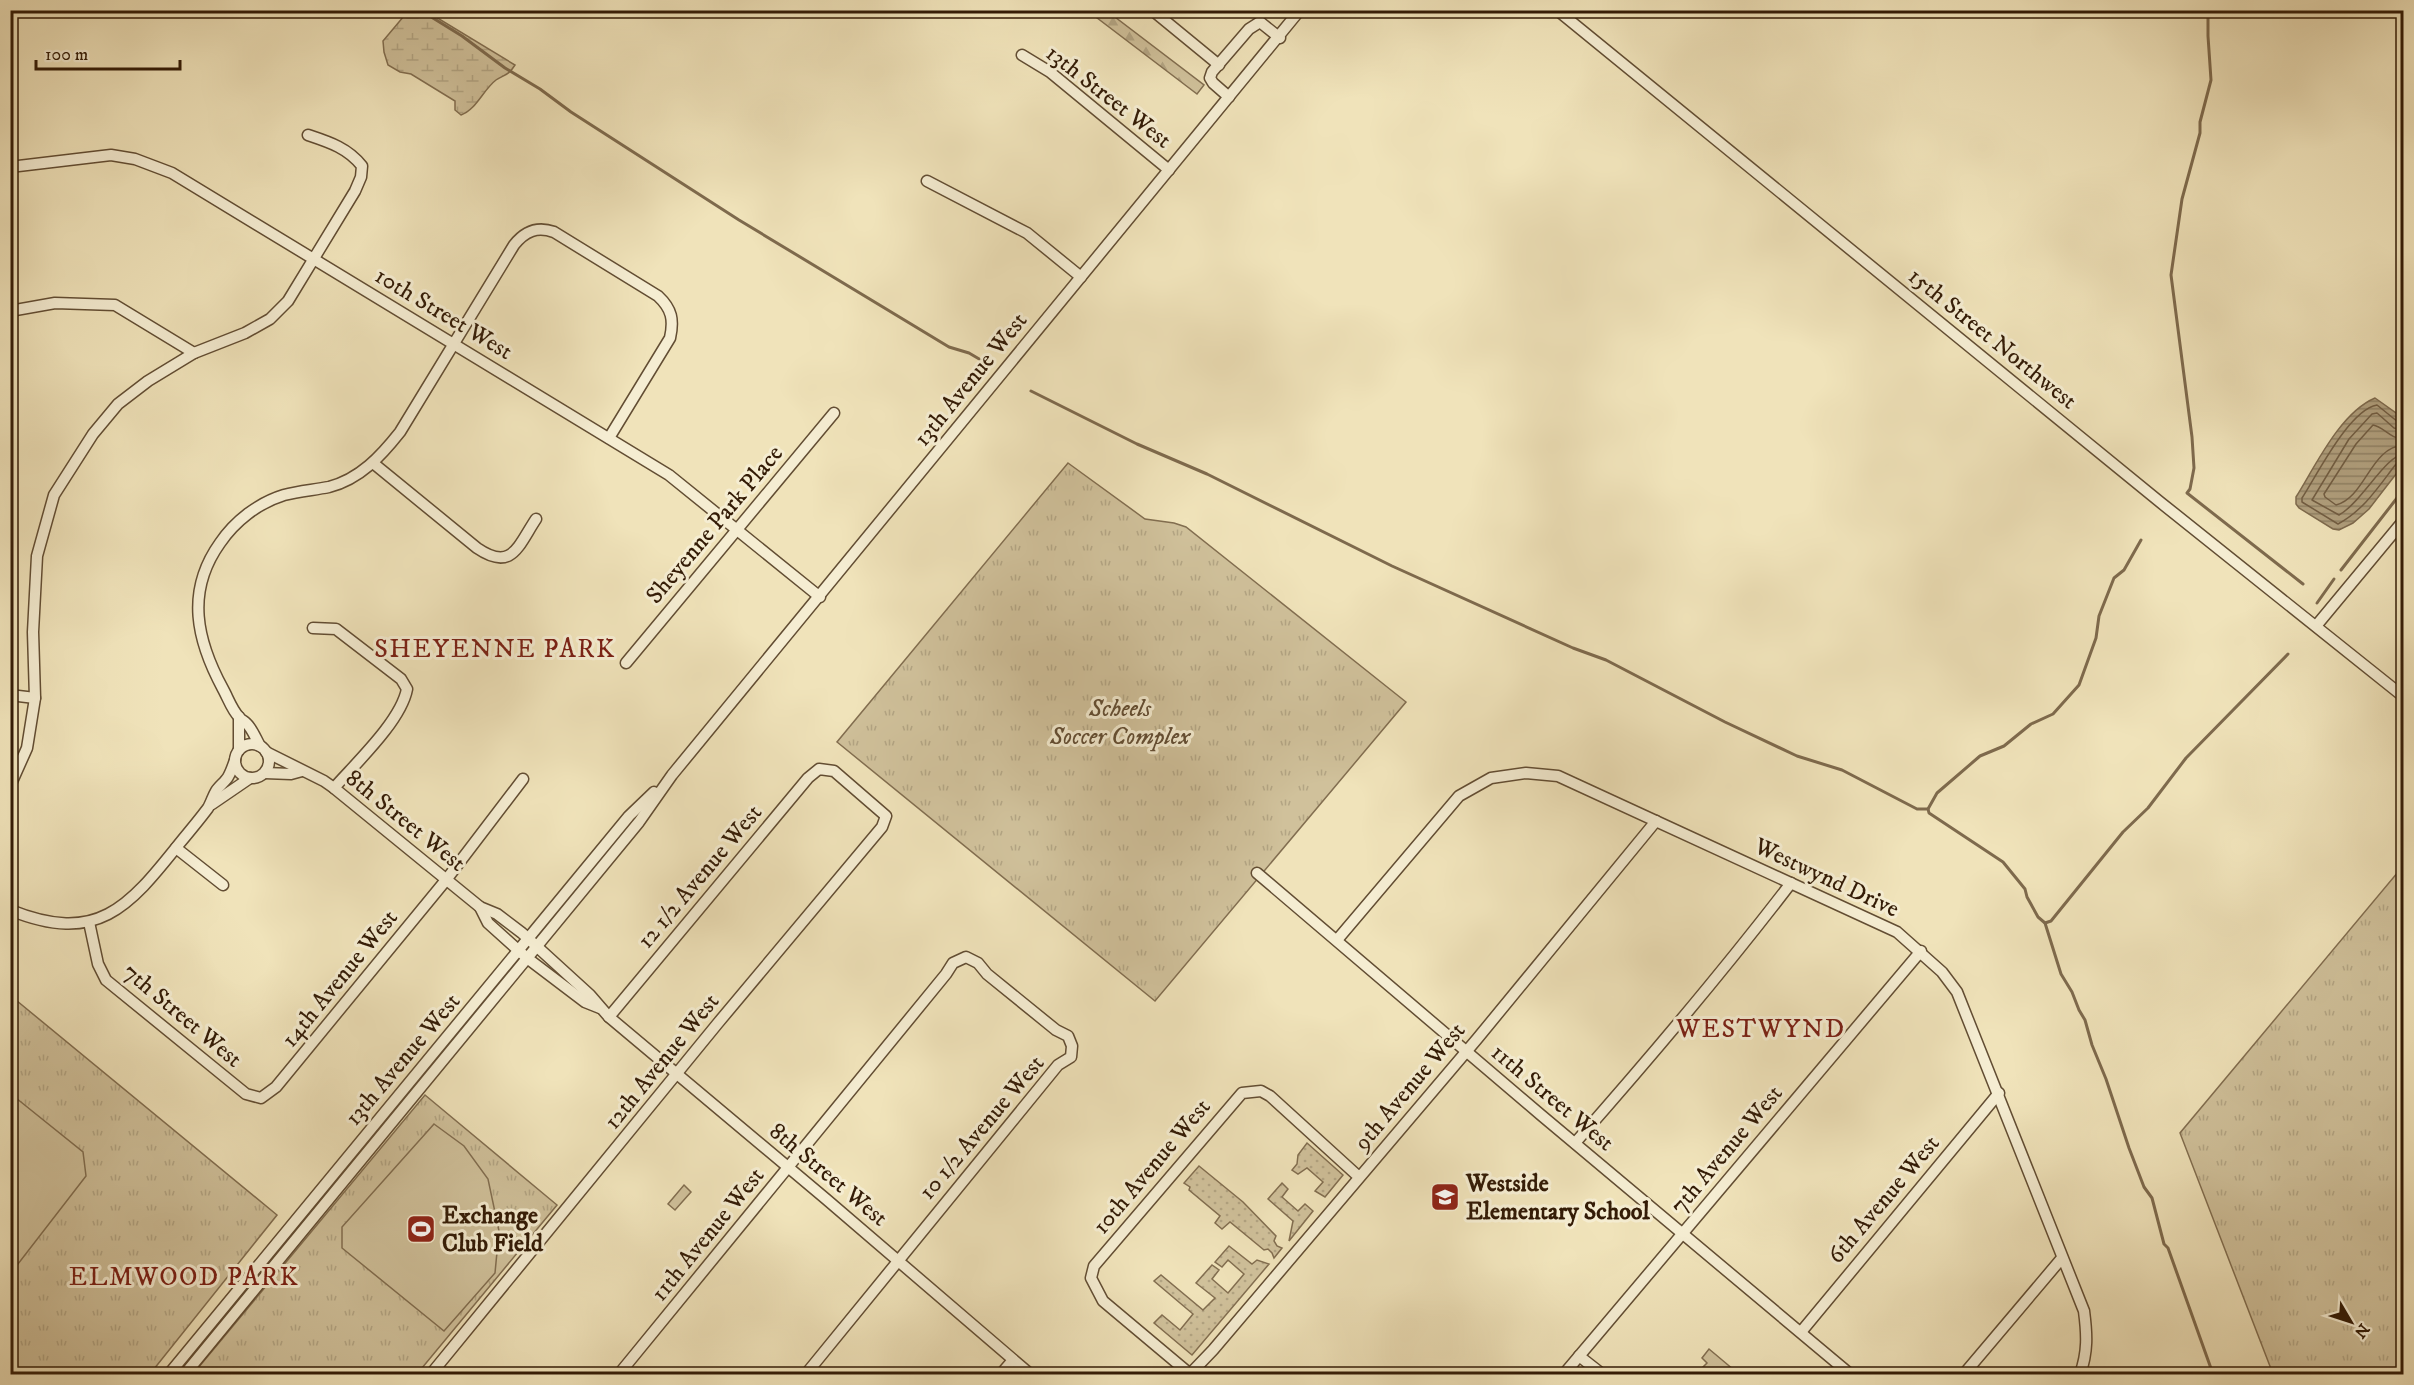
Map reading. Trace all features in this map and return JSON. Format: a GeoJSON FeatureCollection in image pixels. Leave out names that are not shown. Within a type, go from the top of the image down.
{"type":"FeatureCollection","features":[{"type":"Feature","properties":{"kind":"street"},"geometry":{"type":"LineString","coordinates":[[1152,10],[1219,65]]}},
{"type":"Feature","properties":{"kind":"street","name":"13th Avenue West"},"geometry":{"type":"LineString","coordinates":[[169,1374],[524,954],[537,947],[639,822],[672,775],[1280,38],[1300,10]]}},
{"type":"Feature","properties":{"kind":"street","name":"15th Street Northwest"},"geometry":{"type":"LineString","coordinates":[[1557,10],[2160,502],[2403,697]]}},
{"type":"Feature","properties":{"kind":"street"},"geometry":{"type":"LineString","coordinates":[[1229,97],[1213,83],[1210,78],[1212,72],[1255,24],[1264,24],[1280,38]]}},
{"type":"Feature","properties":{"kind":"street","name":"13th Street West"},"geometry":{"type":"LineString","coordinates":[[1022,55],[1050,72],[1169,170]]}},
{"type":"Feature","properties":{"kind":"street"},"geometry":{"type":"LineString","coordinates":[[10,786],[27,748],[35,698],[33,632],[37,556],[54,495],[93,434],[118,404],[148,381],[194,353],[245,333],[270,319],[288,301],[362,177],[362,166],[354,156],[333,143],[308,135]]}},
{"type":"Feature","properties":{"kind":"street","name":"10th Street West"},"geometry":{"type":"LineString","coordinates":[[10,167],[87,156],[111,155],[135,159],[180,178],[677,480],[820,597]]}},
{"type":"Feature","properties":{"kind":"street"},"geometry":{"type":"LineString","coordinates":[[927,181],[1027,233],[1081,277]]}},
{"type":"Feature","properties":{"kind":"street"},"geometry":{"type":"LineString","coordinates":[[265,773],[269,763],[263,749],[248,724],[239,717],[209,663],[199,626],[200,587],[217,548],[229,530],[263,504],[284,495],[333,486],[354,477],[373,463],[400,432],[514,245],[521,236],[531,230],[543,228],[554,232],[658,296],[671,313],[673,323],[670,338],[609,438]]}},
{"type":"Feature","properties":{"kind":"street"},"geometry":{"type":"LineString","coordinates":[[10,311],[55,303],[115,305],[194,353]]}},
{"type":"Feature","properties":{"kind":"street","name":"Sheyenne Park Place"},"geometry":{"type":"LineString","coordinates":[[626,663],[834,412]]}},
{"type":"Feature","properties":{"kind":"street"},"geometry":{"type":"LineString","coordinates":[[373,463],[477,548],[496,559],[503,559],[511,554],[536,519]]}},
{"type":"Feature","properties":{"kind":"street"},"geometry":{"type":"LineString","coordinates":[[2316,626],[2403,520]]}},
{"type":"Feature","properties":{"kind":"street"},"geometry":{"type":"LineString","coordinates":[[313,628],[336,629],[401,679],[407,690],[405,702],[395,717],[334,788]]}},
{"type":"Feature","properties":{"kind":"street"},"geometry":{"type":"LineString","coordinates":[[10,695],[35,698]]}},
{"type":"Feature","properties":{"kind":"street"},"geometry":{"type":"LineString","coordinates":[[239,717],[237,755],[240,774],[255,778],[265,773],[291,774],[302,771]]}},
{"type":"Feature","properties":{"kind":"street"},"geometry":{"type":"LineString","coordinates":[[10,910],[47,922],[66,925],[89,922],[111,914],[129,901],[176,848],[209,806],[216,791],[227,778],[237,755],[249,745],[263,749]]}},
{"type":"Feature","properties":{"kind":"street","name":"8th Street West"},"geometry":{"type":"LineString","coordinates":[[263,749],[334,788],[480,907],[497,914],[528,939],[590,995],[609,1017],[789,1167],[1030,1374]]}},
{"type":"Feature","properties":{"kind":"street","name":"12 1/2 Avenue West"},"geometry":{"type":"LineString","coordinates":[[609,1017],[808,778],[819,769],[824,770]]}},
{"type":"Feature","properties":{"kind":"street","name":"12th Avenue West"},"geometry":{"type":"LineString","coordinates":[[431,1374],[882,827],[886,816],[834,771],[824,770]]}},
{"type":"Feature","properties":{"kind":"street","name":"Westwynd Drive"},"geometry":{"type":"LineString","coordinates":[[1337,940],[1459,796],[1491,778],[1526,773],[1558,776],[1897,932],[1921,951],[1942,972],[1957,992],[1999,1093],[2084,1311],[2087,1336],[2086,1357],[2080,1374]]}},
{"type":"Feature","properties":{"kind":"street","name":"13th Avenue West"},"geometry":{"type":"LineString","coordinates":[[185,1374],[524,954],[528,939],[629,816],[672,775]]}},
{"type":"Feature","properties":{"kind":"street"},"geometry":{"type":"LineString","coordinates":[[209,806],[250,778]]}},
{"type":"Feature","properties":{"kind":"street","name":"14th Avenue West"},"geometry":{"type":"LineString","coordinates":[[261,1098],[276,1087],[446,880],[523,779]]}},
{"type":"Feature","properties":{"kind":"street","name":"9th Avenue West"},"geometry":{"type":"LineString","coordinates":[[1190,1374],[1466,1052],[1656,821]]}},
{"type":"Feature","properties":{"kind":"street"},"geometry":{"type":"LineString","coordinates":[[176,848],[223,885]]}},
{"type":"Feature","properties":{"kind":"street","name":"11th Street West"},"geometry":{"type":"LineString","coordinates":[[1257,873],[1466,1052],[1850,1374]]}},
{"type":"Feature","properties":{"kind":"street"},"geometry":{"type":"LineString","coordinates":[[1575,1143],[1642,1066],[1791,884]]}},
{"type":"Feature","properties":{"kind":"street","name":"8th Street West"},"geometry":{"type":"LineString","coordinates":[[480,907],[488,923],[524,954],[585,1002],[600,1008]]}},
{"type":"Feature","properties":{"kind":"street","name":"7th Street West"},"geometry":{"type":"LineString","coordinates":[[89,922],[98,964],[106,980],[246,1094],[261,1098]]}},
{"type":"Feature","properties":{"kind":"street","name":"7th Avenue West"},"geometry":{"type":"LineString","coordinates":[[1564,1374],[1921,951]]}},
{"type":"Feature","properties":{"kind":"street","name":"10 1/2 Avenue West"},"geometry":{"type":"LineString","coordinates":[[806,1374],[1058,1065],[1071,1057],[1072,1046],[1068,1036],[1056,1030],[987,974],[978,963],[966,957]]}},
{"type":"Feature","properties":{"kind":"street","name":"11th Avenue West"},"geometry":{"type":"LineString","coordinates":[[619,1374],[953,963],[966,957]]}},
{"type":"Feature","properties":{"kind":"street","name":"10th Avenue West"},"geometry":{"type":"LineString","coordinates":[[1190,1374],[1103,1301],[1091,1278],[1094,1266],[1224,1113],[1242,1093],[1260,1090],[1270,1096],[1359,1177]]}},
{"type":"Feature","properties":{"kind":"street","name":"6th Avenue West"},"geometry":{"type":"LineString","coordinates":[[1801,1332],[1999,1093]]}},
{"type":"Feature","properties":{"kind":"street"},"geometry":{"type":"LineString","coordinates":[[1964,1374],[2062,1258]]}},
{"type":"Feature","properties":{"kind":"street"},"geometry":{"type":"LineString","coordinates":[[1579,1356],[1602,1374]]}},
{"type":"Feature","properties":{"kind":"street"},"geometry":{"type":"LineString","coordinates":[[1001,1374],[1013,1360]]}},
{"type":"Feature","properties":{"kind":"green space"},"geometry":{"type":"Polygon","coordinates":[[[409,10],[426,11],[515,65],[508,73],[491,84],[471,109],[461,115],[455,110],[455,101],[411,74],[400,72],[388,65],[383,41],[409,10]]]}},
{"type":"Feature","properties":{"kind":"green space"},"geometry":{"type":"Polygon","coordinates":[[[1088,11],[1107,11],[1204,85],[1197,94],[1088,11]]]}},
{"type":"Feature","properties":{"kind":"green space","name":"Scheels Soccer Complex"},"geometry":{"type":"Polygon","coordinates":[[[1068,463],[1145,519],[1186,527],[1406,702],[1155,1001],[837,742],[1068,463]]]}},
{"type":"Feature","properties":{"kind":"green space"},"geometry":{"type":"Polygon","coordinates":[[[2403,866],[2403,1374],[2273,1374],[2180,1133],[2403,866]]]}},
{"type":"Feature","properties":{"kind":"green space"},"geometry":{"type":"Polygon","coordinates":[[[11,996],[277,1215],[150,1374],[11,1374],[11,996]]]}},
{"type":"Feature","properties":{"kind":"green space"},"geometry":{"type":"Polygon","coordinates":[[[11,1094],[83,1152],[86,1176],[11,1273],[11,1094]]]}},
{"type":"Feature","properties":{"kind":"green space"},"geometry":{"type":"Polygon","coordinates":[[[425,1095],[557,1205],[417,1374],[193,1374],[425,1095]]]}},
{"type":"Feature","properties":{"kind":"green space","name":"Exchange Club Field"},"geometry":{"type":"Polygon","coordinates":[[[434,1124],[464,1146],[488,1179],[499,1231],[495,1273],[444,1331],[342,1248],[342,1227],[434,1124]]]}},
{"type":"Feature","properties":{"kind":"green space"},"geometry":{"type":"Polygon","coordinates":[[[1307,1143],[1343,1175],[1325,1197],[1315,1191],[1323,1182],[1307,1168],[1298,1174],[1292,1170],[1297,1164],[1298,1155],[1307,1143]]]}},
{"type":"Feature","properties":{"kind":"green space"},"geometry":{"type":"Polygon","coordinates":[[[1199,1166],[1243,1202],[1276,1236],[1274,1241],[1282,1248],[1274,1258],[1268,1249],[1264,1250],[1230,1222],[1222,1229],[1215,1223],[1220,1216],[1184,1183],[1199,1166]]]}},
{"type":"Feature","properties":{"kind":"green space"},"geometry":{"type":"Polygon","coordinates":[[[1282,1183],[1288,1189],[1282,1197],[1298,1211],[1305,1204],[1313,1211],[1289,1241],[1293,1221],[1268,1199],[1282,1183]]]}},
{"type":"Feature","properties":{"kind":"green space"},"geometry":{"type":"Polygon","coordinates":[[[684,1185],[691,1192],[675,1210],[668,1204],[684,1185]]]}},
{"type":"Feature","properties":{"kind":"green space"},"geometry":{"type":"Polygon","coordinates":[[[1229,1246],[1252,1264],[1257,1260],[1269,1264],[1192,1355],[1154,1323],[1162,1315],[1180,1330],[1193,1314],[1154,1281],[1161,1275],[1203,1310],[1215,1298],[1196,1283],[1212,1265],[1219,1270],[1212,1279],[1228,1293],[1244,1274],[1228,1260],[1222,1267],[1215,1262],[1229,1246]]]}},
{"type":"Feature","properties":{"kind":"green space"},"geometry":{"type":"Polygon","coordinates":[[[1709,1349],[1734,1370],[1730,1374],[1721,1374],[1714,1369],[1709,1374],[1702,1368],[1707,1363],[1702,1358],[1709,1349]]]}},
{"type":"Feature","properties":{"kind":"water"},"geometry":{"type":"Polygon","coordinates":[[[2375,398],[2403,418],[2403,465],[2369,509],[2353,523],[2339,530],[2333,529],[2299,508],[2296,504],[2296,497],[2340,427],[2362,405],[2375,398]]]}},
{"type":"Feature","properties":{"kind":"waterway"},"geometry":{"type":"LineString","coordinates":[[420,10],[462,36],[571,112],[739,220],[949,347],[969,353],[986,363]]}},
{"type":"Feature","properties":{"kind":"waterway"},"geometry":{"type":"LineString","coordinates":[[2211,10],[2208,18],[2211,80],[2200,122],[2200,133],[2182,199],[2171,275],[2192,437],[2194,468],[2190,489],[2187,493],[2303,584]]}},
{"type":"Feature","properties":{"kind":"waterway"},"geometry":{"type":"LineString","coordinates":[[1031,391],[1137,444],[1207,474],[1392,566],[1573,648],[1606,660],[1725,722],[1797,756],[1842,770],[1917,809],[1928,809],[1929,813],[2003,862],[2025,889],[2038,917],[2045,923],[2061,974],[2085,1020],[2129,1148],[2144,1187],[2152,1198],[2164,1244],[2168,1248],[2213,1374]]}},
{"type":"Feature","properties":{"kind":"waterway"},"geometry":{"type":"LineString","coordinates":[[2341,570],[2404,489]]}},
{"type":"Feature","properties":{"kind":"waterway"},"geometry":{"type":"LineString","coordinates":[[1928,809],[1937,793],[1980,756],[2004,746],[2031,724],[2053,714],[2079,685],[2096,638],[2099,616],[2114,578],[2124,570],[2141,540]]}},
{"type":"Feature","properties":{"kind":"waterway"},"geometry":{"type":"LineString","coordinates":[[2317,603],[2334,579]]}},
{"type":"Feature","properties":{"kind":"waterway"},"geometry":{"type":"LineString","coordinates":[[2045,923],[2051,921],[2123,832],[2148,808],[2186,758],[2288,654]]}},
{"type":"Feature","properties":{"kind":"place","name":"Westside Elementary School"},"geometry":{"type":"Point","coordinates":[1445,1197]}},
{"type":"Feature","properties":{"kind":"place","name":"Exchange Club Field"},"geometry":{"type":"Point","coordinates":[421,1229]}},
{"type":"Feature","properties":{"kind":"district","name":"SHEYENNE PARK"},"geometry":{"type":"Point","coordinates":[495,648]}},
{"type":"Feature","properties":{"kind":"district","name":"WESTWYND"},"geometry":{"type":"Point","coordinates":[1761,1028]}},
{"type":"Feature","properties":{"kind":"district","name":"ELMWOOD PARK"},"geometry":{"type":"Point","coordinates":[184,1276]}}]}
